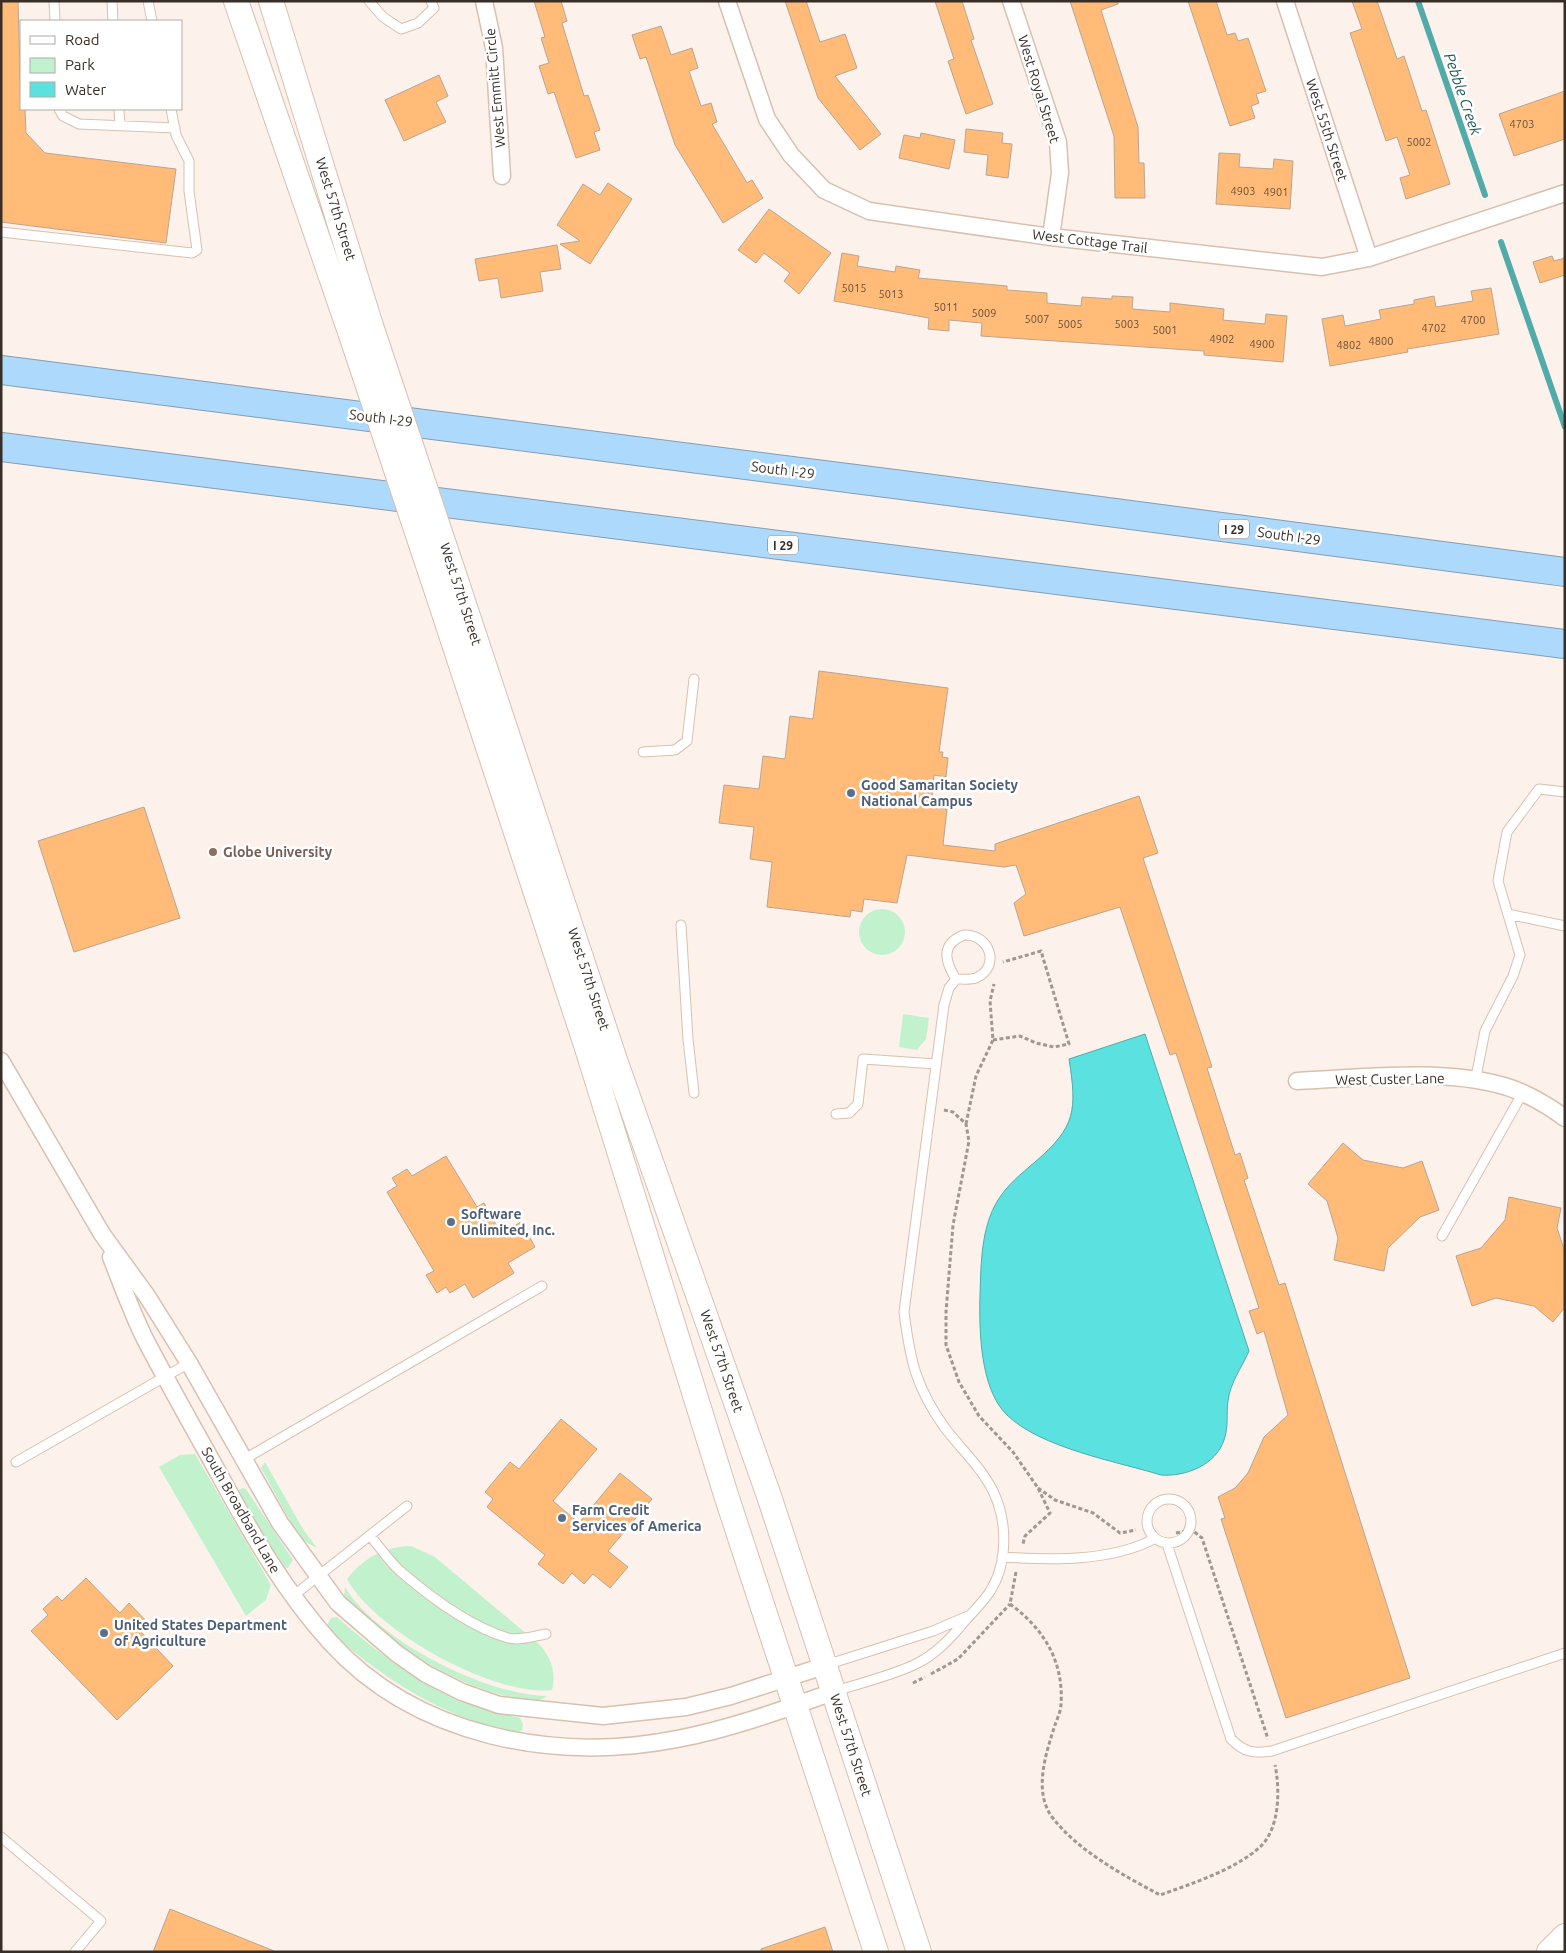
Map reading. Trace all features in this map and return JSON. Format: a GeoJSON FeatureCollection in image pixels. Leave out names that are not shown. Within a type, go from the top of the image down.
{"type":"FeatureCollection","features":[{"type":"Feature","properties":{"kind":"highway","name":"South I-29"},"geometry":{"type":"LineString","coordinates":[[1,370],[1565,572]]}},
{"type":"Feature","properties":{"kind":"highway","name":"I 29"},"geometry":{"type":"LineString","coordinates":[[1,447],[1565,644]]}},
{"type":"Feature","properties":{"kind":"main road","name":"West 57th Street"},"geometry":{"type":"LineString","coordinates":[[236,1],[361,329],[447,589],[794,1706],[876,1952]]}},
{"type":"Feature","properties":{"kind":"main road","name":"West 57th Street"},"geometry":{"type":"LineString","coordinates":[[271,1],[361,329]]}},
{"type":"Feature","properties":{"kind":"main road","name":"West 57th Street"},"geometry":{"type":"LineString","coordinates":[[447,589],[616,1060],[769,1496],[919,1952]]}},
{"type":"Feature","properties":{"kind":"main road"},"geometry":{"type":"LineString","coordinates":[[1549,1952],[1565,1936]]}},
{"type":"Feature","properties":{"kind":"street","name":"West Emmitt Circle"},"geometry":{"type":"LineString","coordinates":[[484,1],[494,48],[502,176]]}},
{"type":"Feature","properties":{"kind":"street","name":"West Cottage Trail"},"geometry":{"type":"LineString","coordinates":[[728,1],[767,119],[791,155],[824,190],[869,211],[1051,237],[1322,267],[1369,258],[1565,193]]}},
{"type":"Feature","properties":{"kind":"street","name":"West Royal Street"},"geometry":{"type":"LineString","coordinates":[[1011,1],[1058,142],[1060,174],[1051,237]]}},
{"type":"Feature","properties":{"kind":"street","name":"West 55th Street"},"geometry":{"type":"LineString","coordinates":[[1284,1],[1369,258]]}},
{"type":"Feature","properties":{"kind":"street","name":"South Broadband Lane"},"geometry":{"type":"LineString","coordinates":[[1,1061],[102,1234],[147,1296],[188,1363],[280,1523],[318,1578],[338,1603],[396,1653],[426,1674],[462,1692],[500,1705],[603,1716],[644,1714],[686,1707],[731,1696],[824,1666]]}},
{"type":"Feature","properties":{"kind":"street","name":"West Custer Lane"},"geometry":{"type":"LineString","coordinates":[[1297,1081],[1447,1077],[1504,1086],[1548,1106],[1565,1118]]}},
{"type":"Feature","properties":{"kind":"street","name":"South Broadband Lane"},"geometry":{"type":"LineString","coordinates":[[102,1234],[141,1330],[258,1546],[293,1596],[332,1644],[358,1668],[396,1696],[466,1730],[526,1743],[608,1748],[634,1746],[696,1735],[794,1706],[833,1692]]}},
{"type":"Feature","properties":{"kind":"lane"},"geometry":{"type":"LineString","coordinates":[[54,1],[55,20]]}},
{"type":"Feature","properties":{"kind":"lane"},"geometry":{"type":"LineString","coordinates":[[112,1],[113,20]]}},
{"type":"Feature","properties":{"kind":"lane"},"geometry":{"type":"LineString","coordinates":[[148,1],[152,20]]}},
{"type":"Feature","properties":{"kind":"lane"},"geometry":{"type":"LineString","coordinates":[[369,1],[382,18],[401,29],[418,23],[434,8],[431,1]]}},
{"type":"Feature","properties":{"kind":"lane"},"geometry":{"type":"LineString","coordinates":[[60,110],[63,116],[79,124],[175,128]]}},
{"type":"Feature","properties":{"kind":"lane"},"geometry":{"type":"LineString","coordinates":[[119,110],[120,125]]}},
{"type":"Feature","properties":{"kind":"lane"},"geometry":{"type":"LineString","coordinates":[[1,232],[192,253],[197,250],[188,191],[190,161],[176,135],[171,110]]}},
{"type":"Feature","properties":{"kind":"lane"},"geometry":{"type":"LineString","coordinates":[[643,752],[675,750],[687,741],[694,679]]}},
{"type":"Feature","properties":{"kind":"lane"},"geometry":{"type":"LineString","coordinates":[[1475,1082],[1485,1031],[1513,976],[1520,955],[1498,881],[1507,832],[1539,790],[1565,792]]}},
{"type":"Feature","properties":{"kind":"lane"},"geometry":{"type":"LineString","coordinates":[[1508,914],[1565,926]]}},
{"type":"Feature","properties":{"kind":"lane"},"geometry":{"type":"LineString","coordinates":[[681,925],[688,1038],[694,1093]]}},
{"type":"Feature","properties":{"kind":"lane"},"geometry":{"type":"LineString","coordinates":[[833,1692],[916,1664],[944,1646],[989,1593],[1002,1557],[1004,1538],[1001,1512],[994,1492],[983,1473],[946,1429],[923,1394],[908,1348],[904,1312],[944,1005],[949,988],[956,979],[975,978],[987,969],[990,962],[988,948],[978,937],[964,935],[957,938],[947,948],[946,963],[956,979]]}},
{"type":"Feature","properties":{"kind":"lane"},"geometry":{"type":"LineString","coordinates":[[836,1114],[849,1113],[858,1104],[863,1060],[936,1064]]}},
{"type":"Feature","properties":{"kind":"lane"},"geometry":{"type":"LineString","coordinates":[[1442,1236],[1522,1094]]}},
{"type":"Feature","properties":{"kind":"lane"},"geometry":{"type":"LineString","coordinates":[[243,1460],[542,1286]]}},
{"type":"Feature","properties":{"kind":"lane"},"geometry":{"type":"LineString","coordinates":[[16,1462],[188,1363]]}},
{"type":"Feature","properties":{"kind":"lane"},"geometry":{"type":"LineString","coordinates":[[1175,1500],[1187,1508],[1190,1515],[1189,1531],[1180,1541],[1167,1544],[1154,1539],[1147,1527],[1146,1520],[1153,1506],[1159,1501],[1175,1500]]}},
{"type":"Feature","properties":{"kind":"lane"},"geometry":{"type":"LineString","coordinates":[[293,1596],[407,1506]]}},
{"type":"Feature","properties":{"kind":"lane"},"geometry":{"type":"LineString","coordinates":[[370,1536],[400,1570],[442,1603],[472,1621],[509,1638],[546,1634]]}},
{"type":"Feature","properties":{"kind":"lane"},"geometry":{"type":"LineString","coordinates":[[1002,1557],[1084,1556],[1136,1549],[1154,1539]]}},
{"type":"Feature","properties":{"kind":"lane"},"geometry":{"type":"LineString","coordinates":[[1167,1544],[1231,1739],[1241,1750],[1255,1754],[1272,1751],[1565,1653]]}},
{"type":"Feature","properties":{"kind":"lane"},"geometry":{"type":"LineString","coordinates":[[824,1666],[933,1631],[970,1615]]}},
{"type":"Feature","properties":{"kind":"lane"},"geometry":{"type":"LineString","coordinates":[[1,1837],[100,1921],[75,1952]]}},
{"type":"Feature","properties":{"kind":"path"},"geometry":{"type":"LineString","coordinates":[[993,1040],[1020,1036],[1036,1043],[1054,1047],[1069,1044],[1041,951],[998,964],[999,959]]}},
{"type":"Feature","properties":{"kind":"path"},"geometry":{"type":"LineString","coordinates":[[996,979],[990,1001],[993,1040],[976,1076],[966,1124],[969,1141],[953,1225],[946,1312],[946,1345],[959,1382],[979,1416],[1013,1452],[1038,1488],[1050,1513],[1025,1536],[1010,1604],[1030,1618],[1048,1642],[1059,1674],[1061,1705],[1048,1749],[1041,1789],[1051,1816],[1079,1843],[1128,1878],[1160,1895],[1198,1882],[1232,1865],[1262,1845],[1275,1821],[1278,1779],[1272,1751],[1202,1538],[1192,1530],[1161,1535],[1152,1526],[1120,1533],[1094,1513],[1055,1500],[1038,1488]]}},
{"type":"Feature","properties":{"kind":"path"},"geometry":{"type":"LineString","coordinates":[[931,1107],[953,1112],[966,1124]]}},
{"type":"Feature","properties":{"kind":"green space"},"geometry":{"type":"Polygon","coordinates":[[[882,909],[895,913],[901,919],[905,932],[901,945],[895,951],[882,955],[869,951],[863,945],[859,932],[863,919],[869,913],[882,909]]]}},
{"type":"Feature","properties":{"kind":"green space"},"geometry":{"type":"Polygon","coordinates":[[[903,1014],[929,1018],[926,1039],[917,1050],[899,1047],[903,1014]]]}},
{"type":"Feature","properties":{"kind":"green space"},"geometry":{"type":"Polygon","coordinates":[[[195,1454],[271,1585],[266,1600],[246,1616],[159,1467],[180,1455],[195,1454]]]}},
{"type":"Feature","properties":{"kind":"green space"},"geometry":{"type":"Polygon","coordinates":[[[265,1462],[303,1529],[317,1548],[300,1539],[261,1468],[265,1462]]]}},
{"type":"Feature","properties":{"kind":"green space"},"geometry":{"type":"Polygon","coordinates":[[[242,1488],[246,1489],[293,1560],[288,1568],[281,1567],[239,1496],[238,1491],[242,1488]]]}},
{"type":"Feature","properties":{"kind":"green space"},"geometry":{"type":"Polygon","coordinates":[[[411,1546],[435,1557],[541,1646],[548,1656],[552,1667],[554,1678],[552,1690],[528,1689],[499,1683],[469,1671],[438,1656],[408,1638],[382,1619],[361,1599],[347,1579],[354,1571],[368,1559],[383,1551],[411,1546]]]}},
{"type":"Feature","properties":{"kind":"green space"},"geometry":{"type":"Polygon","coordinates":[[[345,1587],[360,1607],[381,1626],[407,1645],[435,1661],[464,1675],[494,1686],[522,1693],[547,1696],[534,1701],[510,1697],[467,1683],[443,1672],[419,1659],[375,1629],[357,1613],[344,1596],[345,1587]]]}},
{"type":"Feature","properties":{"kind":"green space"},"geometry":{"type":"Polygon","coordinates":[[[337,1617],[400,1667],[421,1680],[467,1702],[520,1718],[523,1725],[522,1731],[501,1729],[459,1716],[402,1686],[332,1634],[328,1628],[328,1623],[331,1618],[337,1617]]]}},
{"type":"Feature","properties":{"kind":"water"},"geometry":{"type":"Polygon","coordinates":[[[1145,1034],[1249,1351],[1229,1394],[1226,1430],[1220,1449],[1207,1463],[1198,1468],[1170,1475],[1161,1475],[1101,1459],[1059,1445],[1021,1426],[1007,1415],[998,1404],[986,1375],[980,1325],[982,1258],[988,1222],[998,1200],[1006,1189],[1049,1150],[1066,1127],[1073,1105],[1069,1059],[1145,1034]]]}},
{"type":"Feature","properties":{"kind":"building"},"geometry":{"type":"Polygon","coordinates":[[[1,1],[18,1],[20,110],[25,110],[26,133],[45,153],[176,169],[166,243],[1,222],[1,1]]]}},
{"type":"Feature","properties":{"kind":"building"},"geometry":{"type":"Polygon","coordinates":[[[534,1],[561,1],[567,21],[562,23],[584,96],[588,95],[600,130],[594,132],[600,150],[576,158],[554,92],[548,94],[539,66],[549,63],[541,38],[545,37],[534,1]]]}},
{"type":"Feature","properties":{"kind":"building"},"geometry":{"type":"Polygon","coordinates":[[[785,1],[806,1],[820,42],[845,34],[857,68],[835,76],[881,134],[860,150],[818,98],[785,1]]]}},
{"type":"Feature","properties":{"kind":"building"},"geometry":{"type":"Polygon","coordinates":[[[935,1],[962,1],[974,39],[971,40],[993,104],[966,114],[948,61],[954,59],[935,1]]]}},
{"type":"Feature","properties":{"kind":"building"},"geometry":{"type":"Polygon","coordinates":[[[1070,1],[1118,1],[1118,4],[1101,10],[1138,127],[1139,163],[1144,163],[1145,198],[1115,198],[1114,136],[1070,1]]]}},
{"type":"Feature","properties":{"kind":"building"},"geometry":{"type":"Polygon","coordinates":[[[1188,1],[1216,1],[1227,35],[1235,33],[1238,41],[1248,38],[1266,91],[1256,94],[1259,103],[1251,106],[1255,118],[1230,126],[1188,1]]]}},
{"type":"Feature","properties":{"kind":"building"},"geometry":{"type":"Polygon","coordinates":[[[1352,1],[1377,1],[1397,59],[1404,56],[1422,111],[1426,110],[1450,184],[1406,199],[1400,178],[1410,175],[1397,137],[1386,141],[1350,33],[1362,29],[1352,1]]]}},
{"type":"Feature","properties":{"kind":"building"},"geometry":{"type":"Polygon","coordinates":[[[661,26],[671,55],[692,48],[698,68],[689,71],[701,106],[711,103],[717,122],[712,124],[747,183],[752,180],[763,198],[723,223],[675,145],[646,57],[640,59],[632,35],[661,26]]]}},
{"type":"Feature","properties":{"kind":"building"},"geometry":{"type":"Polygon","coordinates":[[[439,75],[448,96],[436,102],[446,122],[404,141],[385,100],[439,75]]]}},
{"type":"Feature","properties":{"kind":"building"},"geometry":{"type":"Polygon","coordinates":[[[1565,91],[1565,139],[1514,156],[1499,114],[1565,91]]]}},
{"type":"Feature","properties":{"kind":"building"},"geometry":{"type":"Polygon","coordinates":[[[966,129],[1003,133],[1002,143],[1012,144],[1008,178],[986,175],[988,155],[964,152],[966,129]]]}},
{"type":"Feature","properties":{"kind":"building"},"geometry":{"type":"Polygon","coordinates":[[[921,133],[955,140],[949,169],[899,158],[904,135],[920,138],[921,133]]]}},
{"type":"Feature","properties":{"kind":"building"},"geometry":{"type":"Polygon","coordinates":[[[1219,153],[1240,154],[1239,167],[1273,169],[1274,159],[1293,161],[1290,209],[1216,204],[1219,153]]]}},
{"type":"Feature","properties":{"kind":"building"},"geometry":{"type":"Polygon","coordinates":[[[608,183],[632,199],[590,264],[560,244],[580,241],[557,225],[583,184],[600,195],[608,183]]]}},
{"type":"Feature","properties":{"kind":"building"},"geometry":{"type":"Polygon","coordinates":[[[769,209],[831,253],[799,294],[784,281],[790,273],[764,253],[756,263],[738,250],[769,209]]]}},
{"type":"Feature","properties":{"kind":"building"},"geometry":{"type":"Polygon","coordinates":[[[557,245],[561,269],[540,272],[543,291],[501,298],[498,278],[479,281],[475,259],[557,245]]]}},
{"type":"Feature","properties":{"kind":"building"},"geometry":{"type":"Polygon","coordinates":[[[842,253],[859,256],[857,266],[895,272],[896,266],[920,270],[918,278],[1007,286],[1007,290],[1047,293],[1047,303],[1081,306],[1082,297],[1112,299],[1112,296],[1133,297],[1132,309],[1170,312],[1170,303],[1224,309],[1223,320],[1265,324],[1266,314],[1287,316],[1283,362],[1204,355],[1204,351],[981,336],[982,323],[949,320],[949,331],[928,329],[929,318],[834,301],[842,253]]]}},
{"type":"Feature","properties":{"kind":"building"},"geometry":{"type":"Polygon","coordinates":[[[1552,256],[1554,261],[1565,258],[1565,275],[1540,283],[1533,262],[1552,256]]]}},
{"type":"Feature","properties":{"kind":"building"},"geometry":{"type":"Polygon","coordinates":[[[1491,288],[1499,334],[1407,349],[1408,352],[1330,366],[1322,319],[1343,315],[1345,326],[1381,319],[1379,310],[1414,304],[1414,300],[1434,296],[1436,307],[1473,301],[1471,291],[1491,288]]]}},
{"type":"Feature","properties":{"kind":"building"},"geometry":{"type":"Polygon","coordinates":[[[819,671],[948,688],[939,752],[943,752],[942,757],[948,758],[946,777],[934,775],[931,807],[947,809],[943,845],[995,851],[995,844],[1139,796],[1158,853],[1143,858],[1212,1067],[1207,1068],[1235,1155],[1240,1153],[1248,1178],[1244,1180],[1279,1285],[1285,1283],[1410,1678],[1286,1718],[1221,1519],[1225,1518],[1218,1497],[1235,1488],[1248,1473],[1264,1437],[1288,1415],[1264,1331],[1257,1334],[1249,1311],[1259,1308],[1176,1053],[1170,1055],[1120,907],[1024,936],[1014,903],[1026,894],[1016,865],[1004,867],[907,855],[897,903],[864,899],[862,912],[851,910],[850,917],[767,907],[772,862],[750,859],[754,827],[719,823],[724,785],[759,789],[763,756],[785,759],[790,716],[813,719],[819,671]]]}},
{"type":"Feature","properties":{"kind":"building"},"geometry":{"type":"Polygon","coordinates":[[[144,807],[180,918],[74,952],[38,841],[144,807]]]}},
{"type":"Feature","properties":{"kind":"building"},"geometry":{"type":"Polygon","coordinates":[[[1343,1143],[1363,1160],[1403,1168],[1422,1161],[1439,1210],[1420,1217],[1388,1248],[1384,1271],[1334,1260],[1338,1238],[1327,1201],[1308,1184],[1343,1143]]]}},
{"type":"Feature","properties":{"kind":"building"},"geometry":{"type":"Polygon","coordinates":[[[446,1156],[477,1207],[484,1203],[501,1234],[521,1222],[535,1247],[508,1263],[514,1273],[473,1298],[465,1284],[450,1293],[446,1287],[437,1293],[426,1275],[434,1271],[387,1192],[397,1186],[392,1178],[407,1169],[412,1176],[446,1156]]]}},
{"type":"Feature","properties":{"kind":"building"},"geometry":{"type":"Polygon","coordinates":[[[1509,1197],[1561,1208],[1557,1228],[1565,1252],[1565,1307],[1553,1322],[1534,1306],[1496,1298],[1472,1306],[1456,1256],[1481,1248],[1505,1220],[1509,1197]]]}},
{"type":"Feature","properties":{"kind":"building"},"geometry":{"type":"Polygon","coordinates":[[[561,1419],[597,1449],[553,1501],[579,1523],[620,1473],[652,1499],[608,1551],[628,1567],[610,1588],[593,1574],[584,1584],[572,1573],[563,1584],[538,1564],[545,1555],[487,1507],[493,1499],[485,1492],[510,1462],[519,1469],[561,1419]]]}},
{"type":"Feature","properties":{"kind":"building"},"geometry":{"type":"Polygon","coordinates":[[[86,1578],[120,1613],[129,1603],[149,1624],[141,1632],[173,1666],[117,1720],[31,1631],[48,1615],[43,1609],[57,1596],[62,1601],[86,1578]]]}},
{"type":"Feature","properties":{"kind":"building"},"geometry":{"type":"Polygon","coordinates":[[[170,1909],[274,1951],[153,1952],[170,1909]]]}},
{"type":"Feature","properties":{"kind":"building"},"geometry":{"type":"Polygon","coordinates":[[[825,1927],[833,1952],[761,1952],[761,1949],[825,1927]]]}},
{"type":"Feature","properties":{"kind":"waterway","name":"Pebble Creek"},"geometry":{"type":"LineString","coordinates":[[1418,1],[1485,195]]}},
{"type":"Feature","properties":{"kind":"waterway","name":"Pebble Creek"},"geometry":{"type":"LineString","coordinates":[[1501,242],[1565,427]]}},
{"type":"Feature","properties":{"kind":"place","name":"Good Samaritan Society National Campus"},"geometry":{"type":"Point","coordinates":[851,793]}},
{"type":"Feature","properties":{"kind":"place","name":"Globe University"},"geometry":{"type":"Point","coordinates":[213,852]}},
{"type":"Feature","properties":{"kind":"place","name":"Software Unlimited, Inc."},"geometry":{"type":"Point","coordinates":[451,1222]}},
{"type":"Feature","properties":{"kind":"place","name":"Farm Credit Services of America"},"geometry":{"type":"Point","coordinates":[562,1518]}},
{"type":"Feature","properties":{"kind":"place","name":"United States Department of Agriculture"},"geometry":{"type":"Point","coordinates":[104,1633]}}]}
